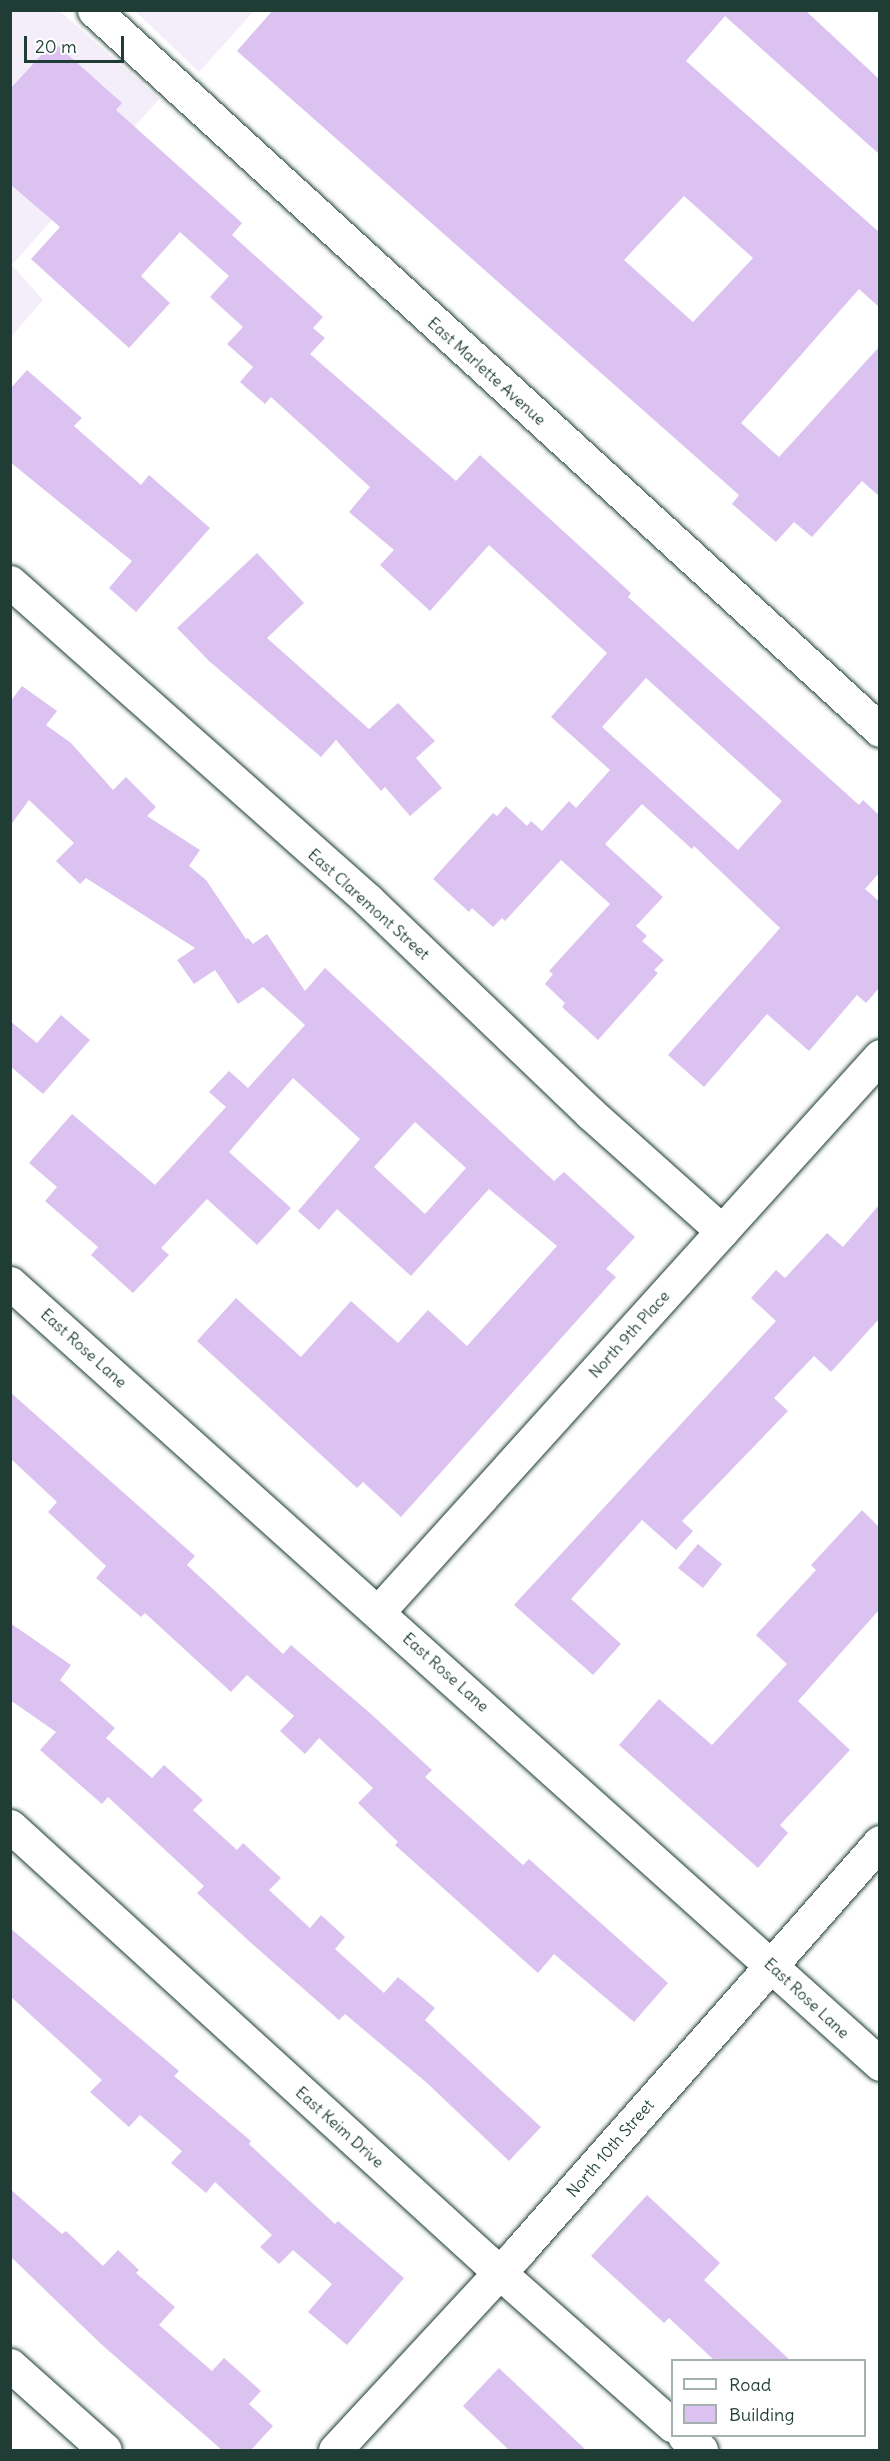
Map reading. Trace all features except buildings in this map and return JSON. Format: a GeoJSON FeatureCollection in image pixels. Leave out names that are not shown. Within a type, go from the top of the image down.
{"type":"FeatureCollection","features":[{"type":"Feature","properties":{"kind":"street","name":"East Marlette Avenue"},"geometry":{"type":"LineString","coordinates":[[94,10],[879,730]]}},
{"type":"Feature","properties":{"kind":"street","name":"East Claremont Street"},"geometry":{"type":"LineString","coordinates":[[10,582],[368,900],[590,1113],[722,1231]]}},
{"type":"Feature","properties":{"kind":"street","name":"North 9th Place"},"geometry":{"type":"LineString","coordinates":[[378,1612],[879,1056]]}},
{"type":"Feature","properties":{"kind":"street","name":"East Rose Lane"},"geometry":{"type":"LineString","coordinates":[[10,1283],[879,2064]]}},
{"type":"Feature","properties":{"kind":"street","name":"East Keim Drive"},"geometry":{"type":"LineString","coordinates":[[10,1826],[500,2273],[671,2424]]}},
{"type":"Feature","properties":{"kind":"street","name":"North 10th Street"},"geometry":{"type":"LineString","coordinates":[[335,2451],[500,2273],[879,1842]]}},
{"type":"Feature","properties":{"kind":"street"},"geometry":{"type":"LineString","coordinates":[[10,2364],[105,2451]]}},
{"type":"Feature","properties":{"kind":"street"},"geometry":{"type":"LineString","coordinates":[[685,2437],[701,2451]]}},
{"type":"Feature","properties":{"kind":"shaded area"},"geometry":{"type":"Polygon","coordinates":[[[11,11],[60,11],[159,99],[12,265],[43,300],[11,337],[11,11]]]}},
{"type":"Feature","properties":{"kind":"shaded area"},"geometry":{"type":"Polygon","coordinates":[[[135,11],[254,11],[199,72],[135,11]]]}}]}
